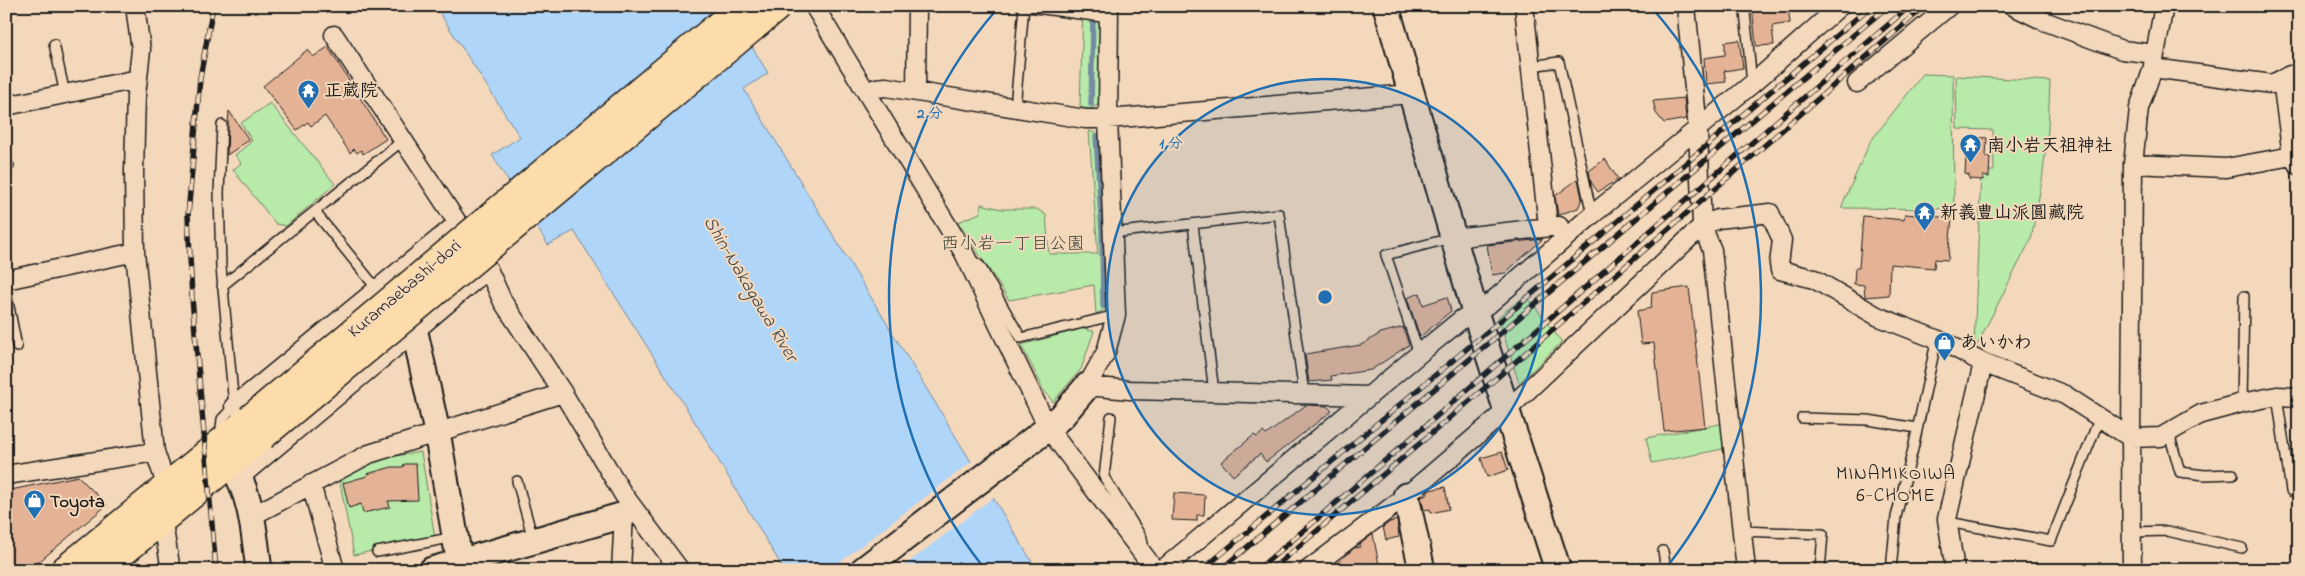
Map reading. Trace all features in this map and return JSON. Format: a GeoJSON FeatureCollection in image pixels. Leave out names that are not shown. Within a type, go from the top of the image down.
{"type":"FeatureCollection","features":[{"type":"Feature","properties":{"kind":"main road","name":"Kuramaebashi-dori"},"geometry":{"type":"LineString","coordinates":[[101,570],[230,461],[248,420],[742,6]]}},
{"type":"Feature","properties":{"kind":"main road","name":"Kuramaebashi-dori"},"geometry":{"type":"LineString","coordinates":[[248,420],[778,6]]}},
{"type":"Feature","properties":{"kind":"main road","name":"Kuramaebashi-dori"},"geometry":{"type":"LineString","coordinates":[[65,570],[167,487],[230,461]]}},
{"type":"Feature","properties":{"kind":"street"},"geometry":{"type":"LineString","coordinates":[[135,6],[141,50],[134,171],[135,252],[155,452],[167,487]]}},
{"type":"Feature","properties":{"kind":"street"},"geometry":{"type":"LineString","coordinates":[[814,6],[964,253],[1048,428],[1151,563]]}},
{"type":"Feature","properties":{"kind":"street"},"geometry":{"type":"LineString","coordinates":[[916,90],[917,6]]}},
{"type":"Feature","properties":{"kind":"street"},"geometry":{"type":"LineString","coordinates":[[1386,6],[1475,312],[1558,570]]}},
{"type":"Feature","properties":{"kind":"street"},"geometry":{"type":"LineString","coordinates":[[1524,6],[1548,226]]}},
{"type":"Feature","properties":{"kind":"street"},"geometry":{"type":"LineString","coordinates":[[1686,6],[1698,130],[1702,226],[1712,250],[1746,570]]}},
{"type":"Feature","properties":{"kind":"street"},"geometry":{"type":"LineString","coordinates":[[1162,570],[1419,354],[1462,320],[1489,304],[1592,215],[1698,130],[1840,6]]}},
{"type":"Feature","properties":{"kind":"street"},"geometry":{"type":"LineString","coordinates":[[1857,83],[1949,6]]}},
{"type":"Feature","properties":{"kind":"street"},"geometry":{"type":"LineString","coordinates":[[2013,6],[2044,21],[2154,61],[2272,84],[2290,78],[2296,161],[2226,168],[2133,164]]}},
{"type":"Feature","properties":{"kind":"street"},"geometry":{"type":"LineString","coordinates":[[2132,570],[2133,164],[2139,108],[2154,61],[2164,6]]}},
{"type":"Feature","properties":{"kind":"street"},"geometry":{"type":"LineString","coordinates":[[863,570],[1062,416],[1087,386],[1106,352],[1116,315],[1108,119],[1109,12]]}},
{"type":"Feature","properties":{"kind":"street"},"geometry":{"type":"LineString","coordinates":[[334,35],[488,269],[503,302],[563,394],[629,513],[680,570]]}},
{"type":"Feature","properties":{"kind":"street"},"geometry":{"type":"LineString","coordinates":[[6,106],[138,79]]}},
{"type":"Feature","properties":{"kind":"street"},"geometry":{"type":"LineString","coordinates":[[866,92],[886,87],[916,90],[1085,119],[1108,119],[1411,94]]}},
{"type":"Feature","properties":{"kind":"street"},"geometry":{"type":"LineString","coordinates":[[1308,570],[1406,496],[1508,410],[1702,226],[1718,220],[1770,214],[1782,240],[1780,270],[1814,279],[1877,316],[1937,338],[1983,363],[2065,395],[2131,438],[2161,437],[2201,414],[2242,403],[2277,396],[2299,397]]}},
{"type":"Feature","properties":{"kind":"street"},"geometry":{"type":"LineString","coordinates":[[248,420],[376,289],[458,223]]}},
{"type":"Feature","properties":{"kind":"street"},"geometry":{"type":"LineString","coordinates":[[1453,238],[1548,226],[1559,226],[1575,230]]}},
{"type":"Feature","properties":{"kind":"street"},"geometry":{"type":"LineString","coordinates":[[6,280],[135,252]]}},
{"type":"Feature","properties":{"kind":"street"},"geometry":{"type":"LineString","coordinates":[[259,570],[249,500],[230,461],[416,334],[488,269]]}},
{"type":"Feature","properties":{"kind":"street"},"geometry":{"type":"LineString","coordinates":[[416,334],[437,432],[460,566]]}},
{"type":"Feature","properties":{"kind":"street"},"geometry":{"type":"LineString","coordinates":[[1955,570],[1948,522],[1983,363]]}},
{"type":"Feature","properties":{"kind":"street"},"geometry":{"type":"LineString","coordinates":[[1087,386],[1130,390],[1369,396]]}},
{"type":"Feature","properties":{"kind":"street"},"geometry":{"type":"LineString","coordinates":[[252,516],[369,454],[563,394]]}},
{"type":"Feature","properties":{"kind":"street"},"geometry":{"type":"LineString","coordinates":[[6,475],[155,452]]}},
{"type":"Feature","properties":{"kind":"street"},"geometry":{"type":"LineString","coordinates":[[311,484],[335,570]]}},
{"type":"Feature","properties":{"kind":"street"},"geometry":{"type":"LineString","coordinates":[[1406,496],[1422,570]]}},
{"type":"Feature","properties":{"kind":"street"},"geometry":{"type":"LineString","coordinates":[[432,570],[460,566],[534,541],[629,513]]}},
{"type":"Feature","properties":{"kind":"street"},"geometry":{"type":"LineString","coordinates":[[621,570],[629,513]]}},
{"type":"Feature","properties":{"kind":"street"},"geometry":{"type":"LineString","coordinates":[[162,518],[170,570]]}},
{"type":"Feature","properties":{"kind":"lane"},"geometry":{"type":"LineString","coordinates":[[1015,108],[1023,7],[1109,12]]}},
{"type":"Feature","properties":{"kind":"lane"},"geometry":{"type":"LineString","coordinates":[[1746,12],[1752,84]]}},
{"type":"Feature","properties":{"kind":"lane"},"geometry":{"type":"LineString","coordinates":[[54,44],[64,94]]}},
{"type":"Feature","properties":{"kind":"lane"},"geometry":{"type":"LineString","coordinates":[[1531,66],[1559,62],[1592,215]]}},
{"type":"Feature","properties":{"kind":"lane"},"geometry":{"type":"LineString","coordinates":[[222,125],[219,227],[222,286],[248,420]]}},
{"type":"Feature","properties":{"kind":"lane"},"geometry":{"type":"LineString","coordinates":[[222,286],[402,141]]}},
{"type":"Feature","properties":{"kind":"lane"},"geometry":{"type":"LineString","coordinates":[[315,212],[376,289]]}},
{"type":"Feature","properties":{"kind":"lane"},"geometry":{"type":"LineString","coordinates":[[1112,233],[1279,214],[1304,394]]}},
{"type":"Feature","properties":{"kind":"lane"},"geometry":{"type":"LineString","coordinates":[[1193,225],[1214,392]]}},
{"type":"Feature","properties":{"kind":"lane"},"geometry":{"type":"LineString","coordinates":[[1419,354],[1386,254],[1453,238]]}},
{"type":"Feature","properties":{"kind":"lane"},"geometry":{"type":"LineString","coordinates":[[964,253],[980,266],[1021,338],[1116,315]]}},
{"type":"Feature","properties":{"kind":"lane"},"geometry":{"type":"LineString","coordinates":[[6,291],[17,347]]}},
{"type":"Feature","properties":{"kind":"lane"},"geometry":{"type":"LineString","coordinates":[[2242,403],[2244,296]]}},
{"type":"Feature","properties":{"kind":"lane"},"geometry":{"type":"LineString","coordinates":[[1892,570],[1896,517],[1937,338]]}},
{"type":"Feature","properties":{"kind":"lane"},"geometry":{"type":"LineString","coordinates":[[2277,396],[2291,491]]}},
{"type":"Feature","properties":{"kind":"lane"},"geometry":{"type":"LineString","coordinates":[[1111,417],[1104,477],[1142,538],[1151,563]]}},
{"type":"Feature","properties":{"kind":"lane"},"geometry":{"type":"LineString","coordinates":[[1948,522],[2051,541],[2100,417]]}},
{"type":"Feature","properties":{"kind":"lane"},"geometry":{"type":"LineString","coordinates":[[1802,418],[1868,420],[1917,428]]}},
{"type":"Feature","properties":{"kind":"lane"},"geometry":{"type":"LineString","coordinates":[[2169,433],[2180,472],[2205,475],[2233,474]]}},
{"type":"Feature","properties":{"kind":"lane"},"geometry":{"type":"LineString","coordinates":[[517,481],[534,541]]}},
{"type":"Feature","properties":{"kind":"lane"},"geometry":{"type":"LineString","coordinates":[[1742,531],[1823,534],[1820,570]]}},
{"type":"Feature","properties":{"kind":"lane"},"geometry":{"type":"LineString","coordinates":[[2132,532],[2167,531],[2242,548]]}},
{"type":"Feature","properties":{"kind":"lane"},"geometry":{"type":"LineString","coordinates":[[377,552],[455,537]]}},
{"type":"Feature","properties":{"kind":"lane"},"geometry":{"type":"LineString","coordinates":[[1663,551],[1666,570]]}},
{"type":"Feature","properties":{"kind":"green space"},"geometry":{"type":"Polygon","coordinates":[[[1083,6],[1101,6],[1099,104],[1090,109],[1080,107],[1083,6]]]}},
{"type":"Feature","properties":{"kind":"green space"},"geometry":{"type":"Polygon","coordinates":[[[1923,74],[1953,75],[1954,209],[1841,208],[1870,142],[1923,74]]]}},
{"type":"Feature","properties":{"kind":"green space"},"geometry":{"type":"Polygon","coordinates":[[[1956,76],[2050,81],[2048,130],[2042,181],[2031,239],[1976,347],[1974,347],[1981,171],[1994,171],[1993,130],[1957,129],[1956,76]]]}},
{"type":"Feature","properties":{"kind":"green space"},"geometry":{"type":"Polygon","coordinates":[[[270,103],[335,184],[286,226],[276,224],[233,170],[241,163],[235,155],[252,141],[241,123],[270,103]]]}},
{"type":"Feature","properties":{"kind":"green space","name":"西小岩一丁目公園"},"geometry":{"type":"Polygon","coordinates":[[[1089,131],[1098,134],[1100,141],[1107,303],[1105,309],[1096,314],[1094,285],[1009,300],[958,222],[980,213],[981,204],[1001,209],[1037,209],[1046,215],[1049,254],[1098,254],[1089,131]]]}},
{"type":"Feature","properties":{"kind":"green space"},"geometry":{"type":"Polygon","coordinates":[[[1526,295],[1562,342],[1519,383],[1498,317],[1526,295]]]}},
{"type":"Feature","properties":{"kind":"green space"},"geometry":{"type":"Polygon","coordinates":[[[1088,327],[1087,330],[1094,331],[1081,369],[1053,402],[1040,385],[1021,345],[1077,330],[1078,328],[1088,327]]]}},
{"type":"Feature","properties":{"kind":"green space"},"geometry":{"type":"Polygon","coordinates":[[[1725,423],[1728,448],[1652,463],[1646,438],[1725,423]]]}},
{"type":"Feature","properties":{"kind":"green space"},"geometry":{"type":"Polygon","coordinates":[[[421,452],[435,538],[354,555],[339,478],[377,459],[421,452]]]}},
{"type":"Feature","properties":{"kind":"water","name":"Shin-Nakagawa River"},"geometry":{"type":"Polygon","coordinates":[[[435,6],[727,6],[768,73],[744,89],[1037,570],[784,570],[705,438],[574,231],[548,245],[492,155],[520,137],[435,6]]]}},
{"type":"Feature","properties":{"kind":"pier"},"geometry":{"type":"Polygon","coordinates":[[[974,460],[995,496],[899,570],[829,570],[974,460]]]}},
{"type":"Feature","properties":{"kind":"building"},"geometry":{"type":"Polygon","coordinates":[[[1752,6],[1788,6],[1790,23],[1772,26],[1774,45],[1756,46],[1752,6]]]}},
{"type":"Feature","properties":{"kind":"building"},"geometry":{"type":"Polygon","coordinates":[[[1739,40],[1743,68],[1724,71],[1726,82],[1706,84],[1704,58],[1725,55],[1725,42],[1739,40]]]}},
{"type":"Feature","properties":{"kind":"building"},"geometry":{"type":"Polygon","coordinates":[[[328,47],[386,139],[363,154],[361,150],[357,153],[354,149],[350,153],[325,116],[311,126],[308,122],[297,130],[263,86],[307,50],[313,57],[328,47]]]}},
{"type":"Feature","properties":{"kind":"building"},"geometry":{"type":"Polygon","coordinates":[[[1684,98],[1686,119],[1664,123],[1656,113],[1653,101],[1684,98]]]}},
{"type":"Feature","properties":{"kind":"building"},"geometry":{"type":"Polygon","coordinates":[[[229,111],[249,140],[227,155],[228,125],[229,111]]]}},
{"type":"Feature","properties":{"kind":"building"},"geometry":{"type":"Polygon","coordinates":[[[1972,137],[1987,138],[1986,157],[1990,157],[1989,177],[1983,176],[1983,180],[1969,179],[1969,175],[1965,174],[1966,156],[1970,156],[1972,137]]]}},
{"type":"Feature","properties":{"kind":"building"},"geometry":{"type":"Polygon","coordinates":[[[1605,159],[1618,179],[1598,192],[1591,182],[1589,171],[1605,159]]]}},
{"type":"Feature","properties":{"kind":"building"},"geometry":{"type":"Polygon","coordinates":[[[1578,179],[1582,199],[1578,208],[1558,215],[1555,196],[1578,179]]]}},
{"type":"Feature","properties":{"kind":"building"},"geometry":{"type":"Polygon","coordinates":[[[1905,214],[1952,218],[1948,260],[1935,259],[1934,268],[1890,264],[1889,295],[1865,297],[1864,285],[1854,284],[1855,268],[1859,268],[1863,216],[1904,220],[1905,214]]]}},
{"type":"Feature","properties":{"kind":"building"},"geometry":{"type":"Polygon","coordinates":[[[1543,239],[1505,273],[1492,275],[1487,245],[1543,239]]]}},
{"type":"Feature","properties":{"kind":"building"},"geometry":{"type":"Polygon","coordinates":[[[1689,287],[1705,427],[1664,431],[1654,343],[1641,344],[1637,311],[1651,308],[1652,292],[1689,287]]]}},
{"type":"Feature","properties":{"kind":"building"},"geometry":{"type":"Polygon","coordinates":[[[1420,293],[1423,305],[1447,297],[1451,311],[1420,337],[1407,298],[1420,293]]]}},
{"type":"Feature","properties":{"kind":"building"},"geometry":{"type":"Polygon","coordinates":[[[1403,327],[1409,345],[1371,370],[1331,376],[1332,380],[1309,382],[1305,354],[1361,345],[1381,333],[1403,327]]]}},
{"type":"Feature","properties":{"kind":"building"},"geometry":{"type":"Polygon","coordinates":[[[1306,405],[1327,406],[1332,411],[1266,462],[1260,454],[1233,476],[1221,462],[1254,435],[1257,437],[1263,432],[1266,435],[1306,405]]]}},
{"type":"Feature","properties":{"kind":"building"},"geometry":{"type":"Polygon","coordinates":[[[1502,452],[1508,470],[1487,477],[1481,458],[1502,452]]]}},
{"type":"Feature","properties":{"kind":"building"},"geometry":{"type":"Polygon","coordinates":[[[404,464],[416,464],[418,500],[388,501],[390,507],[363,513],[361,504],[349,508],[343,483],[392,467],[403,467],[404,464]]]}},
{"type":"Feature","properties":{"kind":"building"},"geometry":{"type":"Polygon","coordinates":[[[78,476],[107,505],[29,570],[6,570],[6,491],[78,476]]]}},
{"type":"Feature","properties":{"kind":"building"},"geometry":{"type":"Polygon","coordinates":[[[1445,487],[1449,509],[1431,513],[1430,509],[1424,510],[1421,497],[1427,495],[1429,490],[1445,487]]]}},
{"type":"Feature","properties":{"kind":"building"},"geometry":{"type":"Polygon","coordinates":[[[1174,493],[1205,495],[1204,515],[1197,515],[1197,521],[1172,520],[1174,493]]]}},
{"type":"Feature","properties":{"kind":"building"},"geometry":{"type":"Polygon","coordinates":[[[1397,520],[1399,537],[1386,540],[1383,527],[1397,520]]]}},
{"type":"Feature","properties":{"kind":"building"},"geometry":{"type":"Polygon","coordinates":[[[1373,534],[1380,570],[1330,570],[1354,548],[1360,547],[1360,544],[1373,534]]]}},
{"type":"Feature","properties":{"kind":"waterway"},"geometry":{"type":"LineString","coordinates":[[1094,6],[1094,13]]}},
{"type":"Feature","properties":{"kind":"waterway"},"geometry":{"type":"LineString","coordinates":[[1091,104],[1093,21]]}},
{"type":"Feature","properties":{"kind":"waterway"},"geometry":{"type":"LineString","coordinates":[[1096,136],[1102,231],[1103,306]]}},
{"type":"Feature","properties":{"kind":"railway"},"geometry":{"type":"LineString","coordinates":[[213,6],[200,78],[188,215],[192,298],[216,570]]}},
{"type":"Feature","properties":{"kind":"railway"},"geometry":{"type":"LineString","coordinates":[[1202,570],[1500,321],[1871,6]]}},
{"type":"Feature","properties":{"kind":"railway"},"geometry":{"type":"LineString","coordinates":[[1220,570],[1888,6]]}},
{"type":"Feature","properties":{"kind":"railway"},"geometry":{"type":"LineString","coordinates":[[1257,570],[1910,6]]}},
{"type":"Feature","properties":{"kind":"railway"},"geometry":{"type":"LineString","coordinates":[[1271,570],[1513,364],[1925,6]]}},
{"type":"Feature","properties":{"kind":"place","name":"正蔵院"},"geometry":{"type":"Point","coordinates":[308,109]}},
{"type":"Feature","properties":{"kind":"place","name":"南小岩天祖神社"},"geometry":{"type":"Point","coordinates":[1971,164]}},
{"type":"Feature","properties":{"kind":"place","name":"新義豊山派圓藏院"},"geometry":{"type":"Point","coordinates":[1924,231]}},
{"type":"Feature","properties":{"kind":"place","name":"あいかわ"},"geometry":{"type":"Point","coordinates":[1944,361]}},
{"type":"Feature","properties":{"kind":"place","name":"Toyota"},"geometry":{"type":"Point","coordinates":[34,520]}},
{"type":"Feature","properties":{"kind":"district","name":"MINAMIKOIWA 6-CHOME"},"geometry":{"type":"Point","coordinates":[1896,483]}}]}
